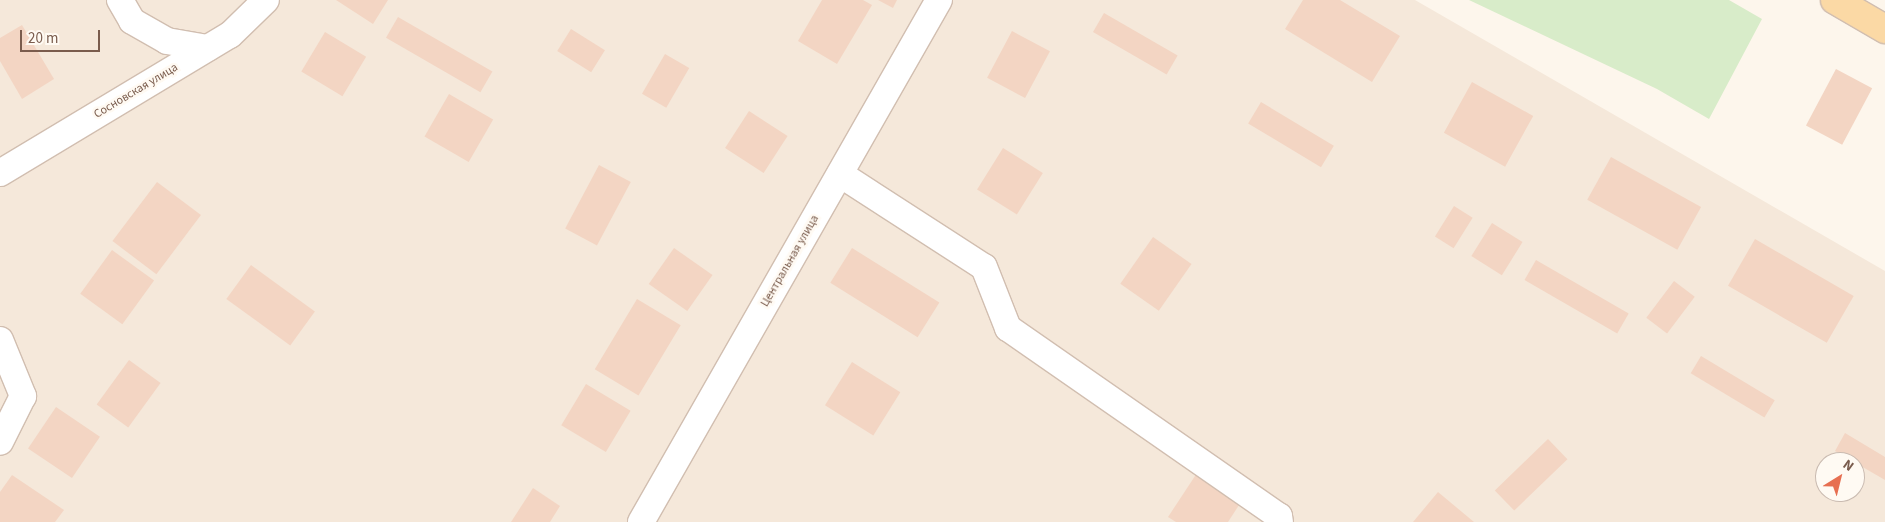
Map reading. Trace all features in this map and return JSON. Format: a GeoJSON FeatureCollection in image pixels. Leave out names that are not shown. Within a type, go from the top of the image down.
{"type":"FeatureCollection","features":[{"type":"Feature","properties":{"kind":"main road"},"geometry":{"type":"LineString","coordinates":[[1836,0],[1885,29]]}},
{"type":"Feature","properties":{"kind":"street"},"geometry":{"type":"LineString","coordinates":[[120,0],[132,21],[166,41],[207,48]]}},
{"type":"Feature","properties":{"kind":"street","name":"Сосновская улица"},"geometry":{"type":"LineString","coordinates":[[0,173],[230,35],[266,0]]}},
{"type":"Feature","properties":{"kind":"street","name":"Центральная улица"},"geometry":{"type":"LineString","coordinates":[[641,522],[939,0]]}},
{"type":"Feature","properties":{"kind":"street"},"geometry":{"type":"LineString","coordinates":[[840,174],[984,268],[1008,328],[1279,516],[1280,522]]}},
{"type":"Feature","properties":{"kind":"street"},"geometry":{"type":"LineString","coordinates":[[0,340],[23,396],[0,442]]}},
{"type":"Feature","properties":{"kind":"shaded area"},"geometry":{"type":"Polygon","coordinates":[[[0,0],[1415,0],[1885,271],[1885,522],[0,522],[0,0]]]}},
{"type":"Feature","properties":{"kind":"green space"},"geometry":{"type":"Polygon","coordinates":[[[1469,0],[1729,0],[1762,19],[1709,119],[1657,89],[1469,0]]]}},
{"type":"Feature","properties":{"kind":"building"},"geometry":{"type":"Polygon","coordinates":[[[336,0],[388,0],[373,24],[336,0]]]}},
{"type":"Feature","properties":{"kind":"building"},"geometry":{"type":"Polygon","coordinates":[[[822,0],[863,0],[872,5],[837,64],[798,41],[822,0]]]}},
{"type":"Feature","properties":{"kind":"building"},"geometry":{"type":"Polygon","coordinates":[[[878,0],[897,0],[893,8],[878,0]]]}},
{"type":"Feature","properties":{"kind":"building"},"geometry":{"type":"Polygon","coordinates":[[[1303,0],[1340,0],[1400,36],[1372,82],[1285,29],[1303,0]]]}},
{"type":"Feature","properties":{"kind":"building"},"geometry":{"type":"Polygon","coordinates":[[[1104,13],[1178,56],[1167,75],[1093,32],[1104,13]]]}},
{"type":"Feature","properties":{"kind":"building"},"geometry":{"type":"Polygon","coordinates":[[[398,17],[492,72],[480,92],[386,38],[398,17]]]}},
{"type":"Feature","properties":{"kind":"building"},"geometry":{"type":"Polygon","coordinates":[[[22,25],[54,79],[22,99],[0,61],[0,38],[22,25]]]}},
{"type":"Feature","properties":{"kind":"building"},"geometry":{"type":"Polygon","coordinates":[[[571,29],[605,50],[591,72],[557,51],[571,29]]]}},
{"type":"Feature","properties":{"kind":"building"},"geometry":{"type":"Polygon","coordinates":[[[1012,31],[1050,51],[1025,98],[987,78],[1012,31]]]}},
{"type":"Feature","properties":{"kind":"building"},"geometry":{"type":"Polygon","coordinates":[[[325,32],[366,57],[342,96],[301,71],[325,32]]]}},
{"type":"Feature","properties":{"kind":"building"},"geometry":{"type":"Polygon","coordinates":[[[665,54],[689,68],[666,108],[642,94],[665,54]]]}},
{"type":"Feature","properties":{"kind":"building"},"geometry":{"type":"Polygon","coordinates":[[[1836,69],[1872,88],[1842,145],[1806,126],[1836,69]]]}},
{"type":"Feature","properties":{"kind":"building"},"geometry":{"type":"Polygon","coordinates":[[[1472,82],[1533,116],[1505,167],[1444,133],[1472,82]]]}},
{"type":"Feature","properties":{"kind":"building"},"geometry":{"type":"Polygon","coordinates":[[[449,94],[493,120],[469,162],[424,136],[449,94]]]}},
{"type":"Feature","properties":{"kind":"building"},"geometry":{"type":"Polygon","coordinates":[[[1261,102],[1334,146],[1321,167],[1248,123],[1261,102]]]}},
{"type":"Feature","properties":{"kind":"building"},"geometry":{"type":"Polygon","coordinates":[[[749,111],[788,136],[764,173],[725,148],[749,111]]]}},
{"type":"Feature","properties":{"kind":"building"},"geometry":{"type":"Polygon","coordinates":[[[1003,148],[1043,173],[1017,214],[977,190],[1003,148]]]}},
{"type":"Feature","properties":{"kind":"building"},"geometry":{"type":"Polygon","coordinates":[[[1611,157],[1701,207],[1677,250],[1587,200],[1611,157]]]}},
{"type":"Feature","properties":{"kind":"building"},"geometry":{"type":"Polygon","coordinates":[[[599,165],[631,182],[597,245],[565,229],[599,165]]]}},
{"type":"Feature","properties":{"kind":"building"},"geometry":{"type":"Polygon","coordinates":[[[157,182],[201,215],[156,274],[112,241],[157,182]]]}},
{"type":"Feature","properties":{"kind":"building"},"geometry":{"type":"Polygon","coordinates":[[[1454,206],[1473,218],[1454,248],[1435,237],[1454,206]]]}},
{"type":"Feature","properties":{"kind":"building"},"geometry":{"type":"Polygon","coordinates":[[[1492,223],[1523,242],[1502,275],[1471,256],[1492,223]]]}},
{"type":"Feature","properties":{"kind":"building"},"geometry":{"type":"Polygon","coordinates":[[[1153,237],[1192,264],[1159,311],[1120,284],[1153,237]]]}},
{"type":"Feature","properties":{"kind":"building"},"geometry":{"type":"Polygon","coordinates":[[[1755,239],[1854,296],[1827,343],[1728,286],[1755,239]]]}},
{"type":"Feature","properties":{"kind":"building"},"geometry":{"type":"Polygon","coordinates":[[[674,248],[713,275],[687,311],[649,284],[674,248]]]}},
{"type":"Feature","properties":{"kind":"building"},"geometry":{"type":"Polygon","coordinates":[[[852,248],[939,303],[918,337],[830,283],[852,248]]]}},
{"type":"Feature","properties":{"kind":"building"},"geometry":{"type":"Polygon","coordinates":[[[112,250],[154,281],[122,324],[80,294],[112,250]]]}},
{"type":"Feature","properties":{"kind":"building"},"geometry":{"type":"Polygon","coordinates":[[[1536,260],[1629,314],[1617,333],[1524,280],[1536,260]]]}},
{"type":"Feature","properties":{"kind":"building"},"geometry":{"type":"Polygon","coordinates":[[[251,265],[315,311],[290,345],[226,299],[251,265]]]}},
{"type":"Feature","properties":{"kind":"building"},"geometry":{"type":"Polygon","coordinates":[[[1674,281],[1695,297],[1667,333],[1646,318],[1674,281]]]}},
{"type":"Feature","properties":{"kind":"building"},"geometry":{"type":"Polygon","coordinates":[[[637,299],[681,325],[638,396],[595,369],[637,299]]]}},
{"type":"Feature","properties":{"kind":"building"},"geometry":{"type":"Polygon","coordinates":[[[1701,356],[1775,400],[1764,417],[1691,373],[1701,356]]]}},
{"type":"Feature","properties":{"kind":"building"},"geometry":{"type":"Polygon","coordinates":[[[129,360],[161,383],[128,427],[97,404],[129,360]]]}},
{"type":"Feature","properties":{"kind":"building"},"geometry":{"type":"Polygon","coordinates":[[[852,362],[900,392],[873,435],[825,405],[852,362]]]}},
{"type":"Feature","properties":{"kind":"building"},"geometry":{"type":"Polygon","coordinates":[[[586,384],[631,411],[606,452],[561,425],[586,384]]]}},
{"type":"Feature","properties":{"kind":"building"},"geometry":{"type":"Polygon","coordinates":[[[56,407],[100,437],[72,478],[28,448],[56,407]]]}},
{"type":"Feature","properties":{"kind":"building"},"geometry":{"type":"Polygon","coordinates":[[[1845,433],[1885,457],[1885,480],[1865,468],[1865,452],[1835,451],[1845,433]]]}},
{"type":"Feature","properties":{"kind":"building"},"geometry":{"type":"Polygon","coordinates":[[[1548,439],[1567,459],[1514,511],[1495,490],[1548,439]]]}},
{"type":"Feature","properties":{"kind":"building"},"geometry":{"type":"Polygon","coordinates":[[[1197,473],[1241,502],[1228,522],[1176,522],[1168,517],[1197,473]]]}},
{"type":"Feature","properties":{"kind":"building"},"geometry":{"type":"Polygon","coordinates":[[[12,475],[64,510],[55,522],[0,522],[0,492],[12,475]]]}},
{"type":"Feature","properties":{"kind":"building"},"geometry":{"type":"Polygon","coordinates":[[[533,488],[560,506],[550,522],[511,522],[533,488]]]}},
{"type":"Feature","properties":{"kind":"building"},"geometry":{"type":"Polygon","coordinates":[[[1438,492],[1474,522],[1413,522],[1438,492]]]}}]}
